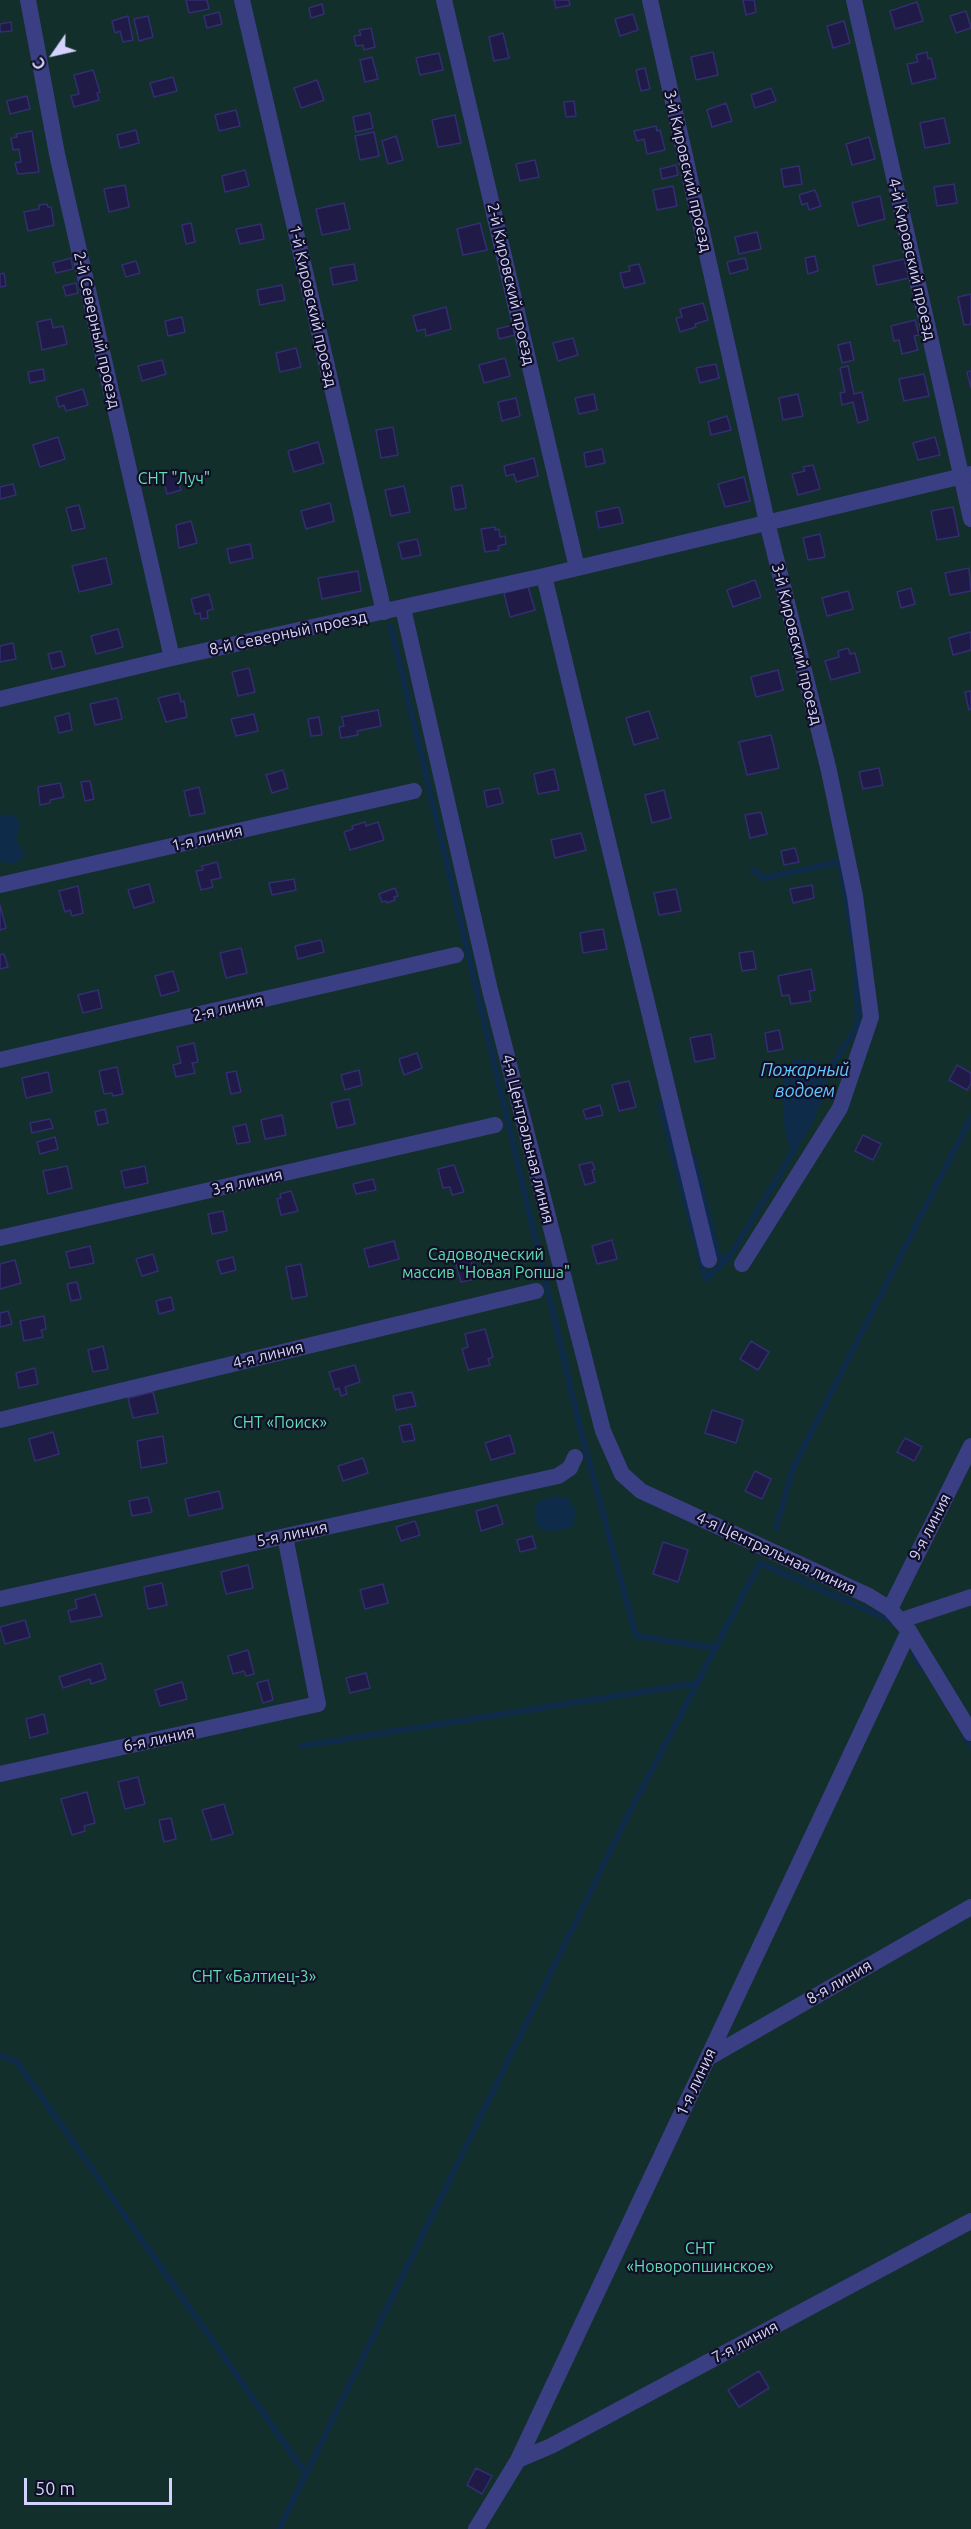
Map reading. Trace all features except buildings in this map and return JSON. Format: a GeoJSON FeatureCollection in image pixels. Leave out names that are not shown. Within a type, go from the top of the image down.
{"type":"FeatureCollection","features":[{"type":"Feature","properties":{"kind":"street","name":"2-й Северный проезд"},"geometry":{"type":"LineString","coordinates":[[28,0],[57,154],[172,658]]}},
{"type":"Feature","properties":{"kind":"street","name":"1-й Кировский проезд"},"geometry":{"type":"LineString","coordinates":[[242,0],[384,612]]}},
{"type":"Feature","properties":{"kind":"street","name":"2-й Кировский проезд"},"geometry":{"type":"LineString","coordinates":[[444,0],[577,568]]}},
{"type":"Feature","properties":{"kind":"street","name":"3-й Кировский проезд"},"geometry":{"type":"LineString","coordinates":[[650,0],[767,522],[829,771],[855,896],[871,1017],[840,1108],[742,1264]]}},
{"type":"Feature","properties":{"kind":"street","name":"4-й Кировский проезд"},"geometry":{"type":"LineString","coordinates":[[854,0],[966,475],[971,519]]}},
{"type":"Feature","properties":{"kind":"street","name":"8-й Северный проезд"},"geometry":{"type":"LineString","coordinates":[[0,699],[172,658],[544,576],[966,475]]}},
{"type":"Feature","properties":{"kind":"street"},"geometry":{"type":"LineString","coordinates":[[544,576],[710,1260]]}},
{"type":"Feature","properties":{"kind":"street","name":"4-я Центральная линия"},"geometry":{"type":"LineString","coordinates":[[403,608],[489,990],[603,1431],[622,1474],[641,1491],[869,1596],[900,1620],[971,1732]]}},
{"type":"Feature","properties":{"kind":"street","name":"1-я линия"},"geometry":{"type":"LineString","coordinates":[[0,885],[414,790]]}},
{"type":"Feature","properties":{"kind":"street","name":"2-я линия"},"geometry":{"type":"LineString","coordinates":[[0,1060],[456,955]]}},
{"type":"Feature","properties":{"kind":"street","name":"3-я линия"},"geometry":{"type":"LineString","coordinates":[[0,1238],[495,1125]]}},
{"type":"Feature","properties":{"kind":"street","name":"4-я линия"},"geometry":{"type":"LineString","coordinates":[[0,1420],[536,1291]]}},
{"type":"Feature","properties":{"kind":"street","name":"9-я линия"},"geometry":{"type":"LineString","coordinates":[[900,1620],[971,1446]]}},
{"type":"Feature","properties":{"kind":"street","name":"5-я линия"},"geometry":{"type":"LineString","coordinates":[[0,1599],[558,1476],[570,1468],[575,1457]]}},
{"type":"Feature","properties":{"kind":"street","name":"6-я линия"},"geometry":{"type":"LineString","coordinates":[[0,1774],[318,1704],[285,1536]]}},
{"type":"Feature","properties":{"kind":"street"},"geometry":{"type":"LineString","coordinates":[[900,1620],[971,1597]]}},
{"type":"Feature","properties":{"kind":"street","name":"1-я линия"},"geometry":{"type":"LineString","coordinates":[[476,2529],[518,2460],[708,2058],[900,1620]]}},
{"type":"Feature","properties":{"kind":"street","name":"8-я линия"},"geometry":{"type":"LineString","coordinates":[[708,2058],[971,1907]]}},
{"type":"Feature","properties":{"kind":"street","name":"7-я линия"},"geometry":{"type":"LineString","coordinates":[[518,2460],[551,2446],[971,2221]]}},
{"type":"Feature","properties":{"kind":"green space","name":"Садоводческий массив \"Новая Ропша\""},"geometry":{"type":"Polygon","coordinates":[[[0,0],[971,0],[971,2529],[0,2529],[0,0]]]}},
{"type":"Feature","properties":{"kind":"water"},"geometry":{"type":"Polygon","coordinates":[[[11,814],[21,822],[16,839],[25,854],[20,861],[12,864],[0,861],[0,816],[11,814]]]}},
{"type":"Feature","properties":{"kind":"water","name":"Пожарный водоем"},"geometry":{"type":"Polygon","coordinates":[[[806,1059],[818,1062],[827,1074],[826,1088],[813,1122],[798,1148],[790,1149],[785,1132],[782,1093],[784,1079],[787,1068],[795,1060],[806,1059]]]}},
{"type":"Feature","properties":{"kind":"water"},"geometry":{"type":"Polygon","coordinates":[[[557,1496],[568,1498],[575,1509],[574,1524],[569,1528],[550,1532],[537,1526],[535,1507],[540,1500],[557,1496]]]}},
{"type":"Feature","properties":{"kind":"waterway"},"geometry":{"type":"LineString","coordinates":[[391,627],[581,1432],[636,1636],[716,1648]]}},
{"type":"Feature","properties":{"kind":"waterway"},"geometry":{"type":"LineString","coordinates":[[753,870],[765,878],[840,862],[853,940]]}},
{"type":"Feature","properties":{"kind":"waterway"},"geometry":{"type":"LineString","coordinates":[[827,1074],[856,1028],[858,1016],[855,956]]}},
{"type":"Feature","properties":{"kind":"waterway"},"geometry":{"type":"LineString","coordinates":[[660,1104],[706,1279],[728,1259],[795,1149]]}},
{"type":"Feature","properties":{"kind":"waterway"},"geometry":{"type":"LineString","coordinates":[[776,1528],[793,1468],[971,1117]]}},
{"type":"Feature","properties":{"kind":"waterway"},"geometry":{"type":"LineString","coordinates":[[693,1157],[719,1258],[728,1259]]}},
{"type":"Feature","properties":{"kind":"waterway"},"geometry":{"type":"LineString","coordinates":[[279,2529],[625,1821],[760,1563],[892,1621]]}},
{"type":"Feature","properties":{"kind":"waterway"},"geometry":{"type":"LineString","coordinates":[[914,1655],[921,1667]]}},
{"type":"Feature","properties":{"kind":"waterway"},"geometry":{"type":"LineString","coordinates":[[302,1746],[698,1683]]}},
{"type":"Feature","properties":{"kind":"waterway"},"geometry":{"type":"LineString","coordinates":[[964,1734],[971,1746]]}},
{"type":"Feature","properties":{"kind":"waterway"},"geometry":{"type":"LineString","coordinates":[[0,2055],[17,2062],[306,2474]]}},
{"type":"Feature","properties":{"kind":"park label","name":"СНТ \"Луч\""},"geometry":{"type":"Point","coordinates":[174,479]}},
{"type":"Feature","properties":{"kind":"park label","name":"СНТ «Поиск»"},"geometry":{"type":"Point","coordinates":[280,1423]}},
{"type":"Feature","properties":{"kind":"park label","name":"СНТ «Балтиец-3»"},"geometry":{"type":"Point","coordinates":[254,1977]}},
{"type":"Feature","properties":{"kind":"park label","name":"СНТ «Новоропшинское»"},"geometry":{"type":"Point","coordinates":[700,2258]}}]}
